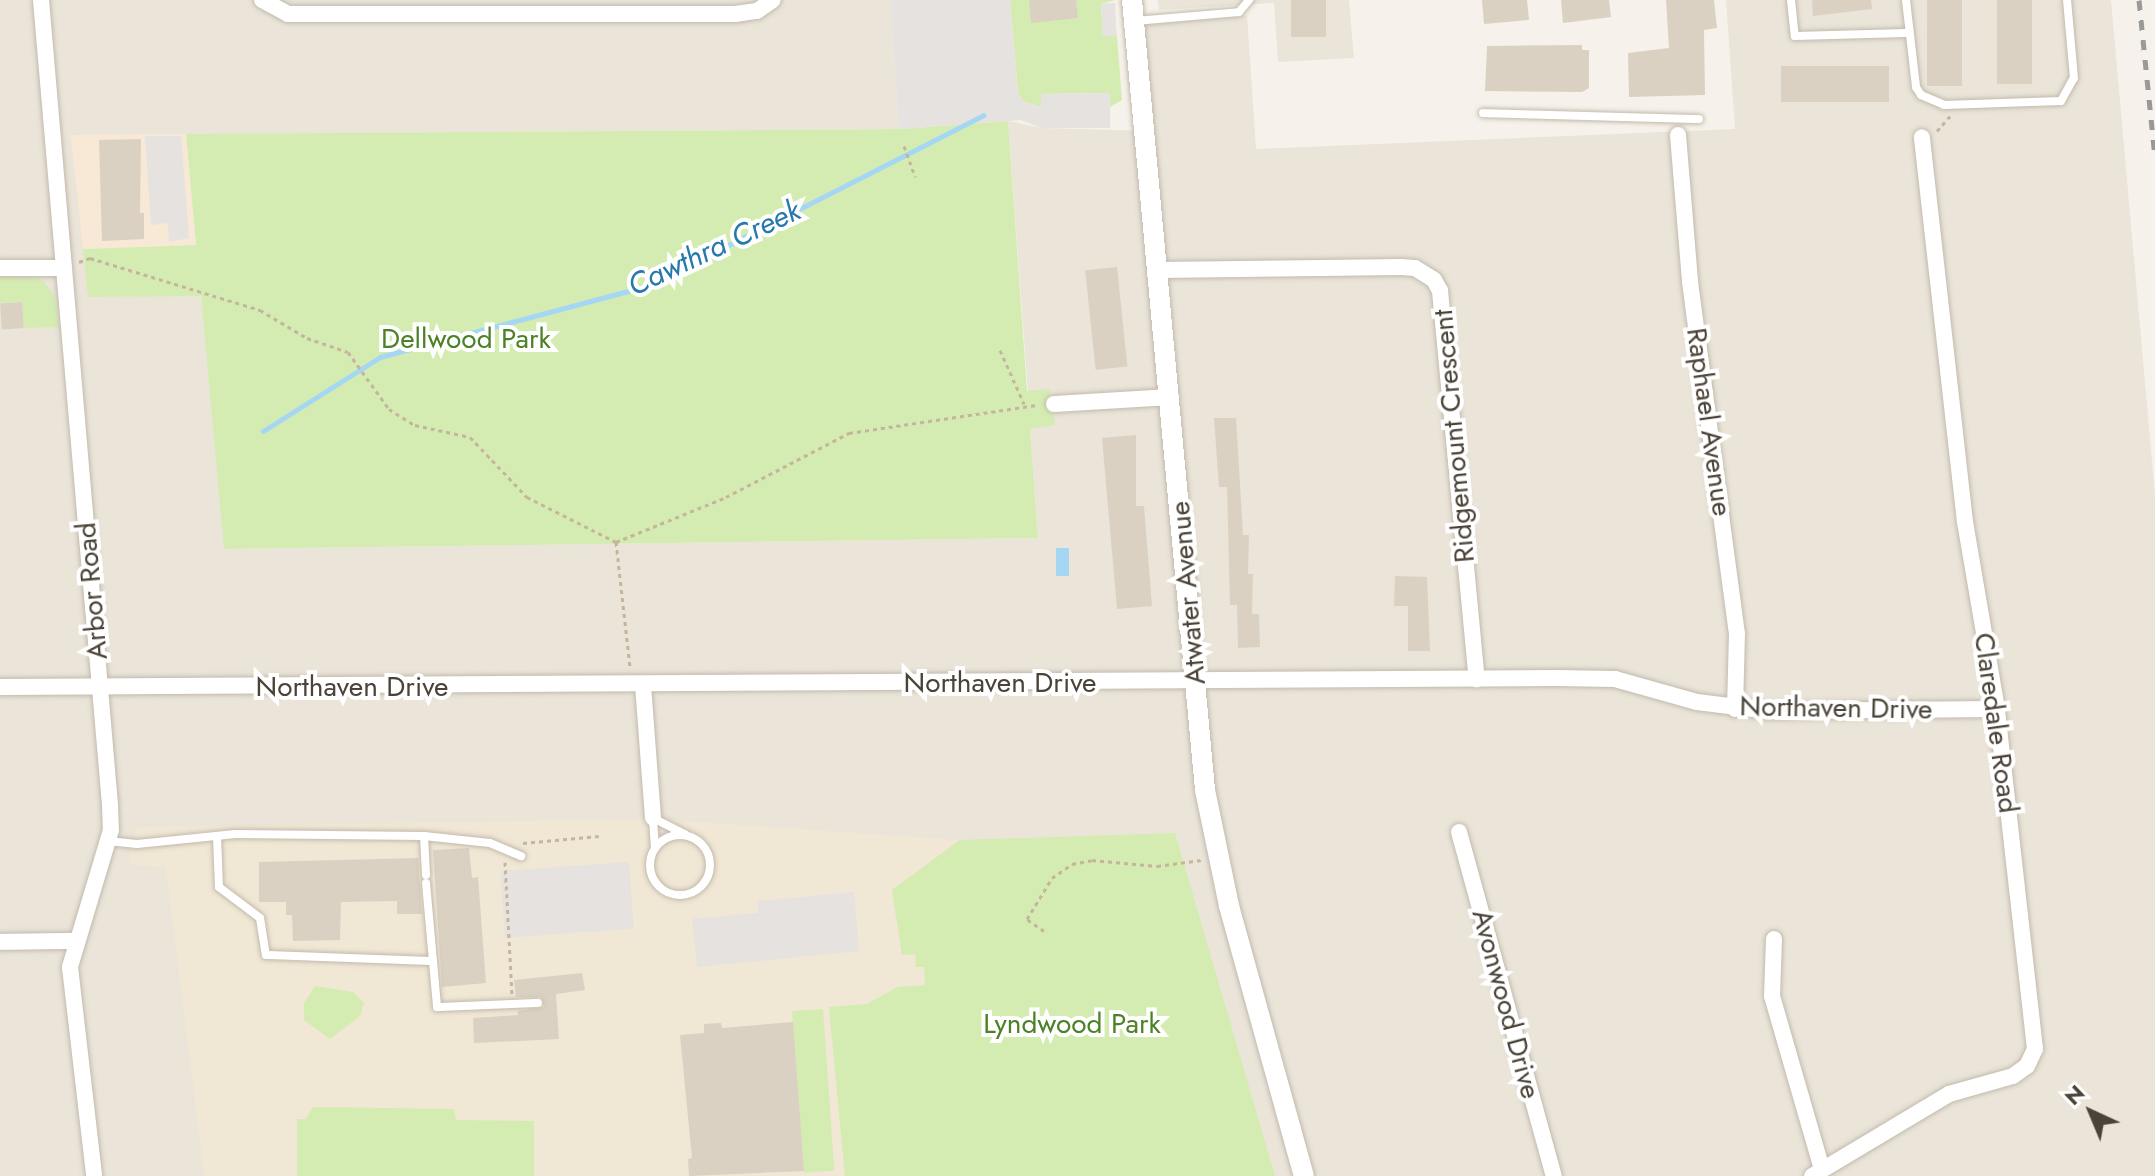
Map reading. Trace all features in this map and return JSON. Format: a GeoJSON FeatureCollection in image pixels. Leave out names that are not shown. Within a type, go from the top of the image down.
{"type":"FeatureCollection","features":[{"type":"Feature","properties":{"kind":"street","name":"Arbor Road"},"geometry":{"type":"LineString","coordinates":[[41,0],[110,805],[108,841],[75,941],[70,967],[94,1176]]}},
{"type":"Feature","properties":{"kind":"street"},"geometry":{"type":"LineString","coordinates":[[262,0],[288,14],[735,14],[757,11],[773,0]]}},
{"type":"Feature","properties":{"kind":"street","name":"Atwater Avenue"},"geometry":{"type":"LineString","coordinates":[[1132,0],[1171,397],[1195,684],[1218,858],[1304,1176]]}},
{"type":"Feature","properties":{"kind":"street","name":"Raphael Avenue"},"geometry":{"type":"LineString","coordinates":[[1678,135],[1690,282],[1736,622],[1735,709]]}},
{"type":"Feature","properties":{"kind":"street","name":"Claredale Road"},"geometry":{"type":"LineString","coordinates":[[1817,1172],[1949,1094],[2013,1076],[2027,1066],[2035,1049],[1997,709],[1965,522],[1922,137]]}},
{"type":"Feature","properties":{"kind":"street","name":"Ridgemount Crescent"},"geometry":{"type":"LineString","coordinates":[[1159,270],[1401,267],[1434,280],[1440,291],[1477,679]]}},
{"type":"Feature","properties":{"kind":"street"},"geometry":{"type":"LineString","coordinates":[[0,268],[64,268]]}},
{"type":"Feature","properties":{"kind":"street"},"geometry":{"type":"LineString","coordinates":[[1054,404],[1171,397]]}},
{"type":"Feature","properties":{"kind":"street","name":"Northaven Drive"},"geometry":{"type":"LineString","coordinates":[[0,687],[1195,684],[1615,679],[1735,709],[1997,709]]}},
{"type":"Feature","properties":{"kind":"street"},"geometry":{"type":"LineString","coordinates":[[638,685],[653,818]]}},
{"type":"Feature","properties":{"kind":"street","name":"Avonwood Drive"},"geometry":{"type":"LineString","coordinates":[[1459,832],[1554,1176]]}},
{"type":"Feature","properties":{"kind":"street"},"geometry":{"type":"LineString","coordinates":[[1774,939],[1772,996],[1817,1172]]}},
{"type":"Feature","properties":{"kind":"street"},"geometry":{"type":"LineString","coordinates":[[0,942],[75,941]]}},
{"type":"Feature","properties":{"kind":"lane"},"geometry":{"type":"LineString","coordinates":[[1134,22],[1239,12],[1249,0]]}},
{"type":"Feature","properties":{"kind":"lane"},"geometry":{"type":"LineString","coordinates":[[1791,0],[1795,36],[1906,33]]}},
{"type":"Feature","properties":{"kind":"lane"},"geometry":{"type":"LineString","coordinates":[[1906,0],[1906,33],[1921,95],[1936,103],[1956,105],[2061,101],[2074,78],[2067,0]]}},
{"type":"Feature","properties":{"kind":"lane"},"geometry":{"type":"LineString","coordinates":[[1483,113],[1699,119]]}},
{"type":"Feature","properties":{"kind":"lane"},"geometry":{"type":"LineString","coordinates":[[653,818],[693,838],[709,856],[710,867],[693,893],[672,895],[655,883],[649,863],[655,848],[653,818]]}},
{"type":"Feature","properties":{"kind":"lane"},"geometry":{"type":"LineString","coordinates":[[108,841],[137,844],[217,836],[424,836],[490,843],[521,856]]}},
{"type":"Feature","properties":{"kind":"lane"},"geometry":{"type":"LineString","coordinates":[[217,836],[219,887],[260,918],[266,955],[433,961]]}},
{"type":"Feature","properties":{"kind":"lane"},"geometry":{"type":"LineString","coordinates":[[424,836],[437,1007],[538,1003]]}},
{"type":"Feature","properties":{"kind":"lane"},"geometry":{"type":"LineString","coordinates":[[655,848],[672,836],[693,838]]}},
{"type":"Feature","properties":{"kind":"path"},"geometry":{"type":"LineString","coordinates":[[1922,137],[1942,129],[1956,105]]}},
{"type":"Feature","properties":{"kind":"path"},"geometry":{"type":"LineString","coordinates":[[904,146],[915,177]]}},
{"type":"Feature","properties":{"kind":"path"},"geometry":{"type":"LineString","coordinates":[[64,268],[90,258],[260,310],[307,338],[348,352],[368,384],[389,409],[415,425],[470,437],[527,497],[554,515],[616,542],[726,497],[849,433],[1025,405],[1054,404]]}},
{"type":"Feature","properties":{"kind":"path"},"geometry":{"type":"LineString","coordinates":[[1000,350],[1025,405]]}},
{"type":"Feature","properties":{"kind":"path"},"geometry":{"type":"LineString","coordinates":[[616,542],[638,685]]}},
{"type":"Feature","properties":{"kind":"path"},"geometry":{"type":"LineString","coordinates":[[513,1004],[504,863],[521,843],[599,836]]}},
{"type":"Feature","properties":{"kind":"path"},"geometry":{"type":"LineString","coordinates":[[1044,931],[1027,919],[1047,887],[1072,864],[1092,860],[1157,866],[1218,858]]}},
{"type":"Feature","properties":{"kind":"path"},"geometry":{"type":"LineString","coordinates":[[1042,882],[1047,887]]}},
{"type":"Feature","properties":{"kind":"shaded area"},"geometry":{"type":"Polygon","coordinates":[[[0,0],[890,0],[899,129],[71,135],[89,297],[201,295],[225,549],[1038,538],[1030,428],[1055,424],[1028,392],[1008,121],[1042,128],[1152,131],[1143,23],[1247,15],[1256,149],[1735,129],[1726,0],[2111,0],[2155,495],[2155,1176],[0,1176],[0,0]]]}},
{"type":"Feature","properties":{"kind":"shaded area"},"geometry":{"type":"Polygon","coordinates":[[[890,0],[1010,0],[1018,93],[1024,102],[1041,107],[1041,94],[1110,93],[1110,128],[1042,128],[1021,120],[899,129],[890,0]]]}},
{"type":"Feature","properties":{"kind":"shaded area"},"geometry":{"type":"Polygon","coordinates":[[[1158,0],[1349,0],[1354,58],[1278,62],[1274,3],[1159,10],[1158,0]]]}},
{"type":"Feature","properties":{"kind":"shaded area"},"geometry":{"type":"Polygon","coordinates":[[[1115,3],[1117,36],[1103,37],[1101,4],[1115,3]]]}},
{"type":"Feature","properties":{"kind":"shaded area"},"geometry":{"type":"Polygon","coordinates":[[[186,134],[196,245],[83,249],[71,135],[186,134]]]}},
{"type":"Feature","properties":{"kind":"shaded area"},"geometry":{"type":"Polygon","coordinates":[[[145,136],[181,136],[189,238],[169,242],[168,223],[151,225],[145,136]]]}},
{"type":"Feature","properties":{"kind":"shaded area"},"geometry":{"type":"Polygon","coordinates":[[[656,819],[960,840],[892,890],[902,955],[915,953],[924,966],[925,986],[898,987],[867,1004],[829,1008],[845,1176],[204,1176],[166,868],[128,864],[136,827],[656,819]]]}},
{"type":"Feature","properties":{"kind":"shaded area"},"geometry":{"type":"Polygon","coordinates":[[[629,862],[634,929],[505,938],[500,871],[629,862]]]}},
{"type":"Feature","properties":{"kind":"shaded area"},"geometry":{"type":"Polygon","coordinates":[[[854,892],[859,951],[697,967],[692,919],[758,913],[758,901],[854,892]]]}},
{"type":"Feature","properties":{"kind":"green space"},"geometry":{"type":"Polygon","coordinates":[[[1010,0],[1115,0],[1101,4],[1103,36],[1117,36],[1122,100],[1110,107],[1109,93],[1041,94],[1042,107],[1024,102],[1018,93],[1010,0]]]}},
{"type":"Feature","properties":{"kind":"green space","name":"Dellwood Park"},"geometry":{"type":"Polygon","coordinates":[[[1008,121],[1027,391],[1050,389],[1055,425],[1030,429],[1038,538],[224,549],[201,296],[88,297],[83,249],[196,245],[186,134],[899,129],[1008,121]]]}},
{"type":"Feature","properties":{"kind":"green space"},"geometry":{"type":"Polygon","coordinates":[[[0,276],[38,278],[45,283],[55,297],[59,327],[24,328],[22,302],[0,303],[0,276]]]}},
{"type":"Feature","properties":{"kind":"green space","name":"Lyndwood Park"},"geometry":{"type":"Polygon","coordinates":[[[1175,833],[1275,1176],[845,1176],[829,1007],[867,1004],[898,987],[925,985],[924,967],[916,967],[915,954],[902,955],[892,890],[960,840],[1175,833]]]}},
{"type":"Feature","properties":{"kind":"green space"},"geometry":{"type":"Polygon","coordinates":[[[315,986],[353,992],[364,1003],[360,1016],[330,1039],[304,1020],[304,1003],[315,986]]]}},
{"type":"Feature","properties":{"kind":"green space"},"geometry":{"type":"Polygon","coordinates":[[[823,1009],[834,1171],[803,1173],[792,1011],[823,1009]]]}},
{"type":"Feature","properties":{"kind":"green space"},"geometry":{"type":"Polygon","coordinates":[[[313,1107],[454,1109],[456,1120],[534,1121],[534,1176],[297,1176],[297,1119],[306,1119],[313,1107]]]}},
{"type":"Feature","properties":{"kind":"water"},"geometry":{"type":"Polygon","coordinates":[[[1056,548],[1069,548],[1069,576],[1056,576],[1056,548]]]}},
{"type":"Feature","properties":{"kind":"building"},"geometry":{"type":"Polygon","coordinates":[[[1029,0],[1076,0],[1078,18],[1031,23],[1029,0]]]}},
{"type":"Feature","properties":{"kind":"building"},"geometry":{"type":"Polygon","coordinates":[[[1291,0],[1326,0],[1326,37],[1291,37],[1291,0]]]}},
{"type":"Feature","properties":{"kind":"building"},"geometry":{"type":"Polygon","coordinates":[[[1482,0],[1527,0],[1529,20],[1484,24],[1482,0]]]}},
{"type":"Feature","properties":{"kind":"building"},"geometry":{"type":"Polygon","coordinates":[[[1561,0],[1609,0],[1611,17],[1563,23],[1561,0]]]}},
{"type":"Feature","properties":{"kind":"building"},"geometry":{"type":"Polygon","coordinates":[[[1666,0],[1714,0],[1717,28],[1704,30],[1705,95],[1629,97],[1628,53],[1669,48],[1666,0]]]}},
{"type":"Feature","properties":{"kind":"building"},"geometry":{"type":"Polygon","coordinates":[[[1812,0],[1871,0],[1872,9],[1813,16],[1812,0]]]}},
{"type":"Feature","properties":{"kind":"building"},"geometry":{"type":"Polygon","coordinates":[[[1927,0],[1962,0],[1962,86],[1927,86],[1927,0]]]}},
{"type":"Feature","properties":{"kind":"building"},"geometry":{"type":"Polygon","coordinates":[[[1997,0],[2032,0],[2032,84],[1997,84],[1997,0]]]}},
{"type":"Feature","properties":{"kind":"building"},"geometry":{"type":"Polygon","coordinates":[[[1582,45],[1582,50],[1589,50],[1589,88],[1582,92],[1485,91],[1487,46],[1582,45]]]}},
{"type":"Feature","properties":{"kind":"building"},"geometry":{"type":"Polygon","coordinates":[[[1781,66],[1889,66],[1889,102],[1781,102],[1781,66]]]}},
{"type":"Feature","properties":{"kind":"building"},"geometry":{"type":"Polygon","coordinates":[[[141,139],[140,213],[144,213],[144,239],[102,241],[99,140],[141,139]]]}},
{"type":"Feature","properties":{"kind":"building"},"geometry":{"type":"Polygon","coordinates":[[[1117,267],[1127,366],[1096,370],[1085,270],[1117,267]]]}},
{"type":"Feature","properties":{"kind":"building"},"geometry":{"type":"Polygon","coordinates":[[[22,302],[24,328],[2,329],[0,304],[22,302]]]}},
{"type":"Feature","properties":{"kind":"building"},"geometry":{"type":"Polygon","coordinates":[[[1214,418],[1236,418],[1243,535],[1249,535],[1248,574],[1253,574],[1252,614],[1259,614],[1260,647],[1238,648],[1237,605],[1230,605],[1227,487],[1219,487],[1214,418]]]}},
{"type":"Feature","properties":{"kind":"building"},"geometry":{"type":"Polygon","coordinates":[[[1136,435],[1136,506],[1144,506],[1152,606],[1117,609],[1102,438],[1136,435]]]}},
{"type":"Feature","properties":{"kind":"building"},"geometry":{"type":"Polygon","coordinates":[[[1395,576],[1427,577],[1430,651],[1408,651],[1408,606],[1394,606],[1395,576]]]}},
{"type":"Feature","properties":{"kind":"building"},"geometry":{"type":"Polygon","coordinates":[[[469,848],[472,878],[478,877],[486,983],[442,987],[433,850],[469,848]]]}},
{"type":"Feature","properties":{"kind":"building"},"geometry":{"type":"Polygon","coordinates":[[[418,858],[422,914],[397,914],[397,901],[341,902],[340,940],[293,941],[292,915],[286,915],[286,902],[259,902],[259,862],[418,858]]]}},
{"type":"Feature","properties":{"kind":"building"},"geometry":{"type":"Polygon","coordinates":[[[582,973],[585,990],[556,994],[559,1039],[474,1043],[473,1018],[518,1015],[518,1011],[544,1007],[541,997],[516,997],[514,980],[582,973]]]}},
{"type":"Feature","properties":{"kind":"building"},"geometry":{"type":"Polygon","coordinates":[[[793,1022],[804,1171],[689,1176],[688,1159],[692,1158],[680,1035],[704,1033],[704,1024],[721,1023],[722,1028],[793,1022]]]}},
{"type":"Feature","properties":{"kind":"waterway","name":"Cawthra Creek"},"geometry":{"type":"LineString","coordinates":[[263,431],[380,357],[650,285],[983,115]]}},
{"type":"Feature","properties":{"kind":"railway"},"geometry":{"type":"LineString","coordinates":[[2139,0],[2155,158]]}}]}
